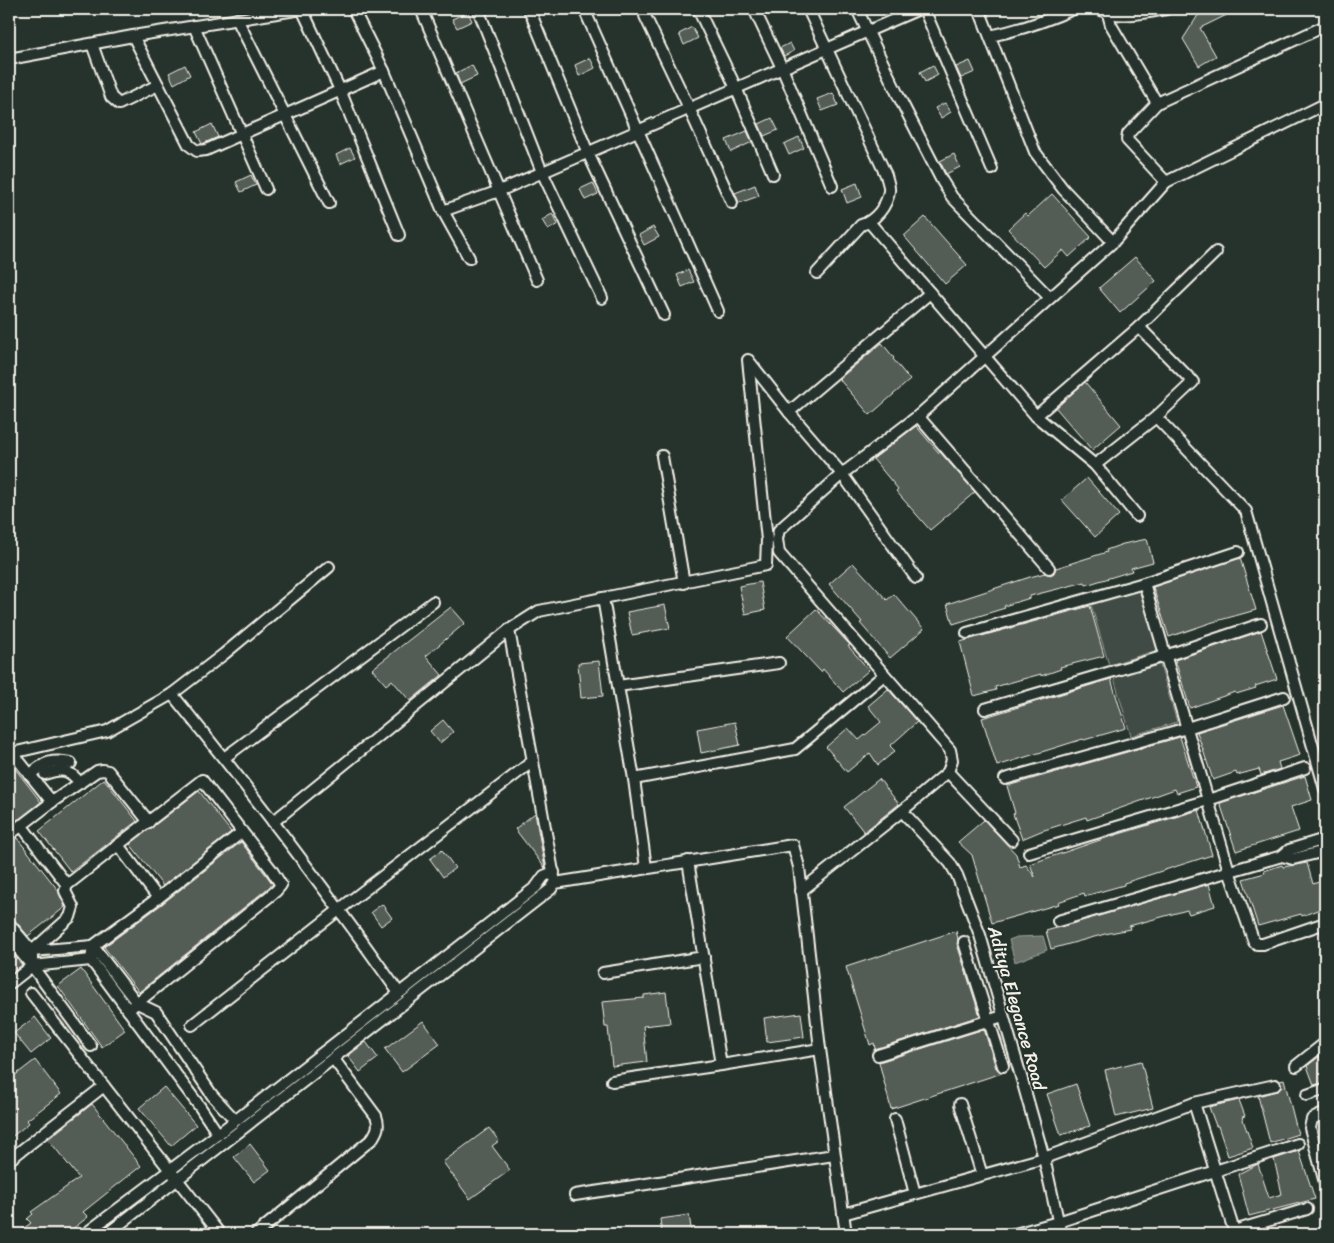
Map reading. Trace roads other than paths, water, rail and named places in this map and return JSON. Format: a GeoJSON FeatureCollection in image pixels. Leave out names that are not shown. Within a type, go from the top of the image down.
{"type":"FeatureCollection","features":[{"type":"Feature","properties":{"kind":"street"},"geometry":{"type":"LineString","coordinates":[[9,59],[133,36],[302,9],[340,90],[398,235]]}},
{"type":"Feature","properties":{"kind":"street"},"geometry":{"type":"LineString","coordinates":[[353,9],[384,71],[443,212],[469,258]]}},
{"type":"Feature","properties":{"kind":"street"},"geometry":{"type":"LineString","coordinates":[[421,9],[536,280]]}},
{"type":"Feature","properties":{"kind":"street"},"geometry":{"type":"LineString","coordinates":[[478,9],[542,172],[602,298]]}},
{"type":"Feature","properties":{"kind":"street"},"geometry":{"type":"LineString","coordinates":[[529,9],[588,153],[664,314]]}},
{"type":"Feature","properties":{"kind":"street"},"geometry":{"type":"LineString","coordinates":[[584,9],[718,311]]}},
{"type":"Feature","properties":{"kind":"street"},"geometry":{"type":"LineString","coordinates":[[698,9],[736,88],[773,174]]}},
{"type":"Feature","properties":{"kind":"street"},"geometry":{"type":"LineString","coordinates":[[754,9],[782,68],[832,186]]}},
{"type":"Feature","properties":{"kind":"street"},"geometry":{"type":"LineString","coordinates":[[808,9],[886,175],[890,190],[884,205],[870,223],[861,225],[817,273]]}},
{"type":"Feature","properties":{"kind":"street"},"geometry":{"type":"LineString","coordinates":[[857,9],[899,97],[952,197],[1050,298]]}},
{"type":"Feature","properties":{"kind":"street"},"geometry":{"type":"LineString","coordinates":[[443,212],[499,191],[919,9]]}},
{"type":"Feature","properties":{"kind":"street"},"geometry":{"type":"LineString","coordinates":[[924,9],[992,169]]}},
{"type":"Feature","properties":{"kind":"street"},"geometry":{"type":"LineString","coordinates":[[979,9],[1035,152],[1063,189],[1113,242]]}},
{"type":"Feature","properties":{"kind":"street"},"geometry":{"type":"LineString","coordinates":[[990,36],[1031,26],[1073,9]]}},
{"type":"Feature","properties":{"kind":"street"},"geometry":{"type":"LineString","coordinates":[[1099,9],[1108,14],[1144,13],[1166,9]]}},
{"type":"Feature","properties":{"kind":"street"},"geometry":{"type":"LineString","coordinates":[[1108,14],[1111,24],[1157,102]]}},
{"type":"Feature","properties":{"kind":"street"},"geometry":{"type":"LineString","coordinates":[[645,16],[732,203]]}},
{"type":"Feature","properties":{"kind":"street"},"geometry":{"type":"LineString","coordinates":[[237,19],[329,203]]}},
{"type":"Feature","properties":{"kind":"street"},"geometry":{"type":"LineString","coordinates":[[194,26],[266,189]]}},
{"type":"Feature","properties":{"kind":"street"},"geometry":{"type":"LineString","coordinates":[[1166,182],[1127,140],[1126,136],[1157,102],[1325,26]]}},
{"type":"Feature","properties":{"kind":"street"},"geometry":{"type":"LineString","coordinates":[[133,36],[189,146],[197,151],[206,150],[384,71]]}},
{"type":"Feature","properties":{"kind":"street"},"geometry":{"type":"LineString","coordinates":[[92,44],[111,97],[119,104],[158,85]]}},
{"type":"Feature","properties":{"kind":"street"},"geometry":{"type":"LineString","coordinates":[[801,891],[948,772],[952,760],[950,750],[779,553],[777,539],[779,530],[842,474],[918,416],[1113,242],[1166,182],[1325,104]]}},
{"type":"Feature","properties":{"kind":"street"},"geometry":{"type":"LineString","coordinates":[[870,223],[876,227],[1036,416],[1095,465],[1137,516]]}},
{"type":"Feature","properties":{"kind":"street"},"geometry":{"type":"LineString","coordinates":[[1036,416],[1140,327],[1216,252]]}},
{"type":"Feature","properties":{"kind":"street"},"geometry":{"type":"LineString","coordinates":[[788,412],[930,293]]}},
{"type":"Feature","properties":{"kind":"street"},"geometry":{"type":"LineString","coordinates":[[1095,465],[1156,417],[1193,382],[1140,327]]}},
{"type":"Feature","properties":{"kind":"street"},"geometry":{"type":"LineString","coordinates":[[273,822],[509,630],[540,610],[684,583],[766,565],[767,540],[748,360],[788,412],[842,474],[916,578]]}},
{"type":"Feature","properties":{"kind":"street"},"geometry":{"type":"LineString","coordinates":[[918,416],[1049,568]]}},
{"type":"Feature","properties":{"kind":"street"},"geometry":{"type":"LineString","coordinates":[[1156,417],[1246,511],[1325,789]]}},
{"type":"Feature","properties":{"kind":"street"},"geometry":{"type":"LineString","coordinates":[[662,456],[684,583]]}},
{"type":"Feature","properties":{"kind":"street"},"geometry":{"type":"LineString","coordinates":[[967,633],[1144,583],[1238,552]]}},
{"type":"Feature","properties":{"kind":"street"},"geometry":{"type":"LineString","coordinates":[[52,802],[10,753],[107,731],[172,694],[224,654],[328,567]]}},
{"type":"Feature","properties":{"kind":"street"},"geometry":{"type":"LineString","coordinates":[[1144,583],[1229,871],[1252,939],[1257,944],[1325,923]]}},
{"type":"Feature","properties":{"kind":"street"},"geometry":{"type":"LineString","coordinates":[[603,598],[634,779],[646,868]]}},
{"type":"Feature","properties":{"kind":"street"},"geometry":{"type":"LineString","coordinates":[[224,758],[432,602]]}},
{"type":"Feature","properties":{"kind":"street"},"geometry":{"type":"LineString","coordinates":[[985,709],[1165,656],[1261,624]]}},
{"type":"Feature","properties":{"kind":"street"},"geometry":{"type":"LineString","coordinates":[[85,1234],[218,1134],[399,993],[539,890],[551,889],[554,877],[509,630]]}},
{"type":"Feature","properties":{"kind":"street"},"geometry":{"type":"LineString","coordinates":[[618,686],[779,663]]}},
{"type":"Feature","properties":{"kind":"street"},"geometry":{"type":"LineString","coordinates":[[634,779],[795,749],[884,674]]}},
{"type":"Feature","properties":{"kind":"street"},"geometry":{"type":"LineString","coordinates":[[172,694],[224,758],[340,909],[399,993]]}},
{"type":"Feature","properties":{"kind":"street"},"geometry":{"type":"LineString","coordinates":[[1005,779],[1187,728],[1284,697]]}},
{"type":"Feature","properties":{"kind":"street"},"geometry":{"type":"LineString","coordinates":[[30,775],[46,763],[60,761],[71,763]]}},
{"type":"Feature","properties":{"kind":"street"},"geometry":{"type":"LineString","coordinates":[[192,1025],[533,762]]}},
{"type":"Feature","properties":{"kind":"street"},"geometry":{"type":"LineString","coordinates":[[1028,853],[1208,800],[1305,768]]}},
{"type":"Feature","properties":{"kind":"street"},"geometry":{"type":"LineString","coordinates":[[45,774],[64,770],[72,773],[80,783]]}},
{"type":"Feature","properties":{"kind":"street"},"geometry":{"type":"LineString","coordinates":[[9,835],[52,802],[103,770],[108,771],[149,822]]}},
{"type":"Feature","properties":{"kind":"street"},"geometry":{"type":"LineString","coordinates":[[948,772],[1012,840]]}},
{"type":"Feature","properties":{"kind":"street"},"geometry":{"type":"LineString","coordinates":[[32,951],[70,917],[73,907],[65,891],[67,885],[202,780],[281,885],[280,888],[128,1010]]}},
{"type":"Feature","properties":{"kind":"street","name":"Aditya Elegance Road"},"geometry":{"type":"LineString","coordinates":[[902,811],[950,863],[958,875],[980,935],[1044,1158],[1061,1234]]}},
{"type":"Feature","properties":{"kind":"street"},"geometry":{"type":"LineString","coordinates":[[21,825],[67,885]]}},
{"type":"Feature","properties":{"kind":"street"},"geometry":{"type":"LineString","coordinates":[[32,951],[93,946],[242,832]]}},
{"type":"Feature","properties":{"kind":"street"},"geometry":{"type":"LineString","coordinates":[[1058,921],[1282,856],[1288,850],[1325,839]]}},
{"type":"Feature","properties":{"kind":"street"},"geometry":{"type":"LineString","coordinates":[[118,845],[158,898]]}},
{"type":"Feature","properties":{"kind":"street"},"geometry":{"type":"LineString","coordinates":[[107,1234],[333,1058],[539,890],[544,876],[554,877],[646,868],[792,845],[799,867],[820,1049],[846,1234]]}},
{"type":"Feature","properties":{"kind":"street"},"geometry":{"type":"LineString","coordinates":[[1282,856],[1293,859],[1325,850]]}},
{"type":"Feature","properties":{"kind":"street"},"geometry":{"type":"LineString","coordinates":[[688,861],[722,1065]]}},
{"type":"Feature","properties":{"kind":"street"},"geometry":{"type":"LineString","coordinates":[[9,924],[32,951],[32,966]]}},
{"type":"Feature","properties":{"kind":"street"},"geometry":{"type":"LineString","coordinates":[[9,938],[91,1046]]}},
{"type":"Feature","properties":{"kind":"street"},"geometry":{"type":"LineString","coordinates":[[964,942],[1003,1066]]}},
{"type":"Feature","properties":{"kind":"street"},"geometry":{"type":"LineString","coordinates":[[93,946],[137,1003],[156,1012],[212,1095],[235,1120]]}},
{"type":"Feature","properties":{"kind":"street"},"geometry":{"type":"LineString","coordinates":[[93,946],[91,960],[200,1106],[218,1134]]}},
{"type":"Feature","properties":{"kind":"street"},"geometry":{"type":"LineString","coordinates":[[603,973],[704,957]]}},
{"type":"Feature","properties":{"kind":"street"},"geometry":{"type":"LineString","coordinates":[[9,984],[32,966],[91,960]]}},
{"type":"Feature","properties":{"kind":"street"},"geometry":{"type":"LineString","coordinates":[[31,993],[220,1234]]}},
{"type":"Feature","properties":{"kind":"street"},"geometry":{"type":"LineString","coordinates":[[878,1056],[1002,1012]]}},
{"type":"Feature","properties":{"kind":"street"},"geometry":{"type":"LineString","coordinates":[[1296,1066],[1325,1043]]}},
{"type":"Feature","properties":{"kind":"street"},"geometry":{"type":"LineString","coordinates":[[612,1081],[820,1049]]}},
{"type":"Feature","properties":{"kind":"street"},"geometry":{"type":"LineString","coordinates":[[256,1234],[372,1139],[378,1129],[376,1116],[333,1058]]}},
{"type":"Feature","properties":{"kind":"street"},"geometry":{"type":"LineString","coordinates":[[843,1214],[1044,1158],[1194,1103],[1275,1085]]}},
{"type":"Feature","properties":{"kind":"street"},"geometry":{"type":"LineString","coordinates":[[9,1160],[104,1086]]}},
{"type":"Feature","properties":{"kind":"street"},"geometry":{"type":"LineString","coordinates":[[1307,1095],[1325,1089]]}},
{"type":"Feature","properties":{"kind":"street"},"geometry":{"type":"LineString","coordinates":[[1194,1103],[1214,1171],[1235,1232],[1307,1209]]}},
{"type":"Feature","properties":{"kind":"street"},"geometry":{"type":"LineString","coordinates":[[960,1104],[982,1175]]}},
{"type":"Feature","properties":{"kind":"street"},"geometry":{"type":"LineString","coordinates":[[1325,1113],[1312,1119],[1310,1128],[1325,1181]]}},
{"type":"Feature","properties":{"kind":"street"},"geometry":{"type":"LineString","coordinates":[[895,1119],[915,1194]]}},
{"type":"Feature","properties":{"kind":"street"},"geometry":{"type":"LineString","coordinates":[[1015,1234],[1058,1222],[1298,1144]]}},
{"type":"Feature","properties":{"kind":"street"},"geometry":{"type":"LineString","coordinates":[[575,1195],[834,1155]]}}]}
